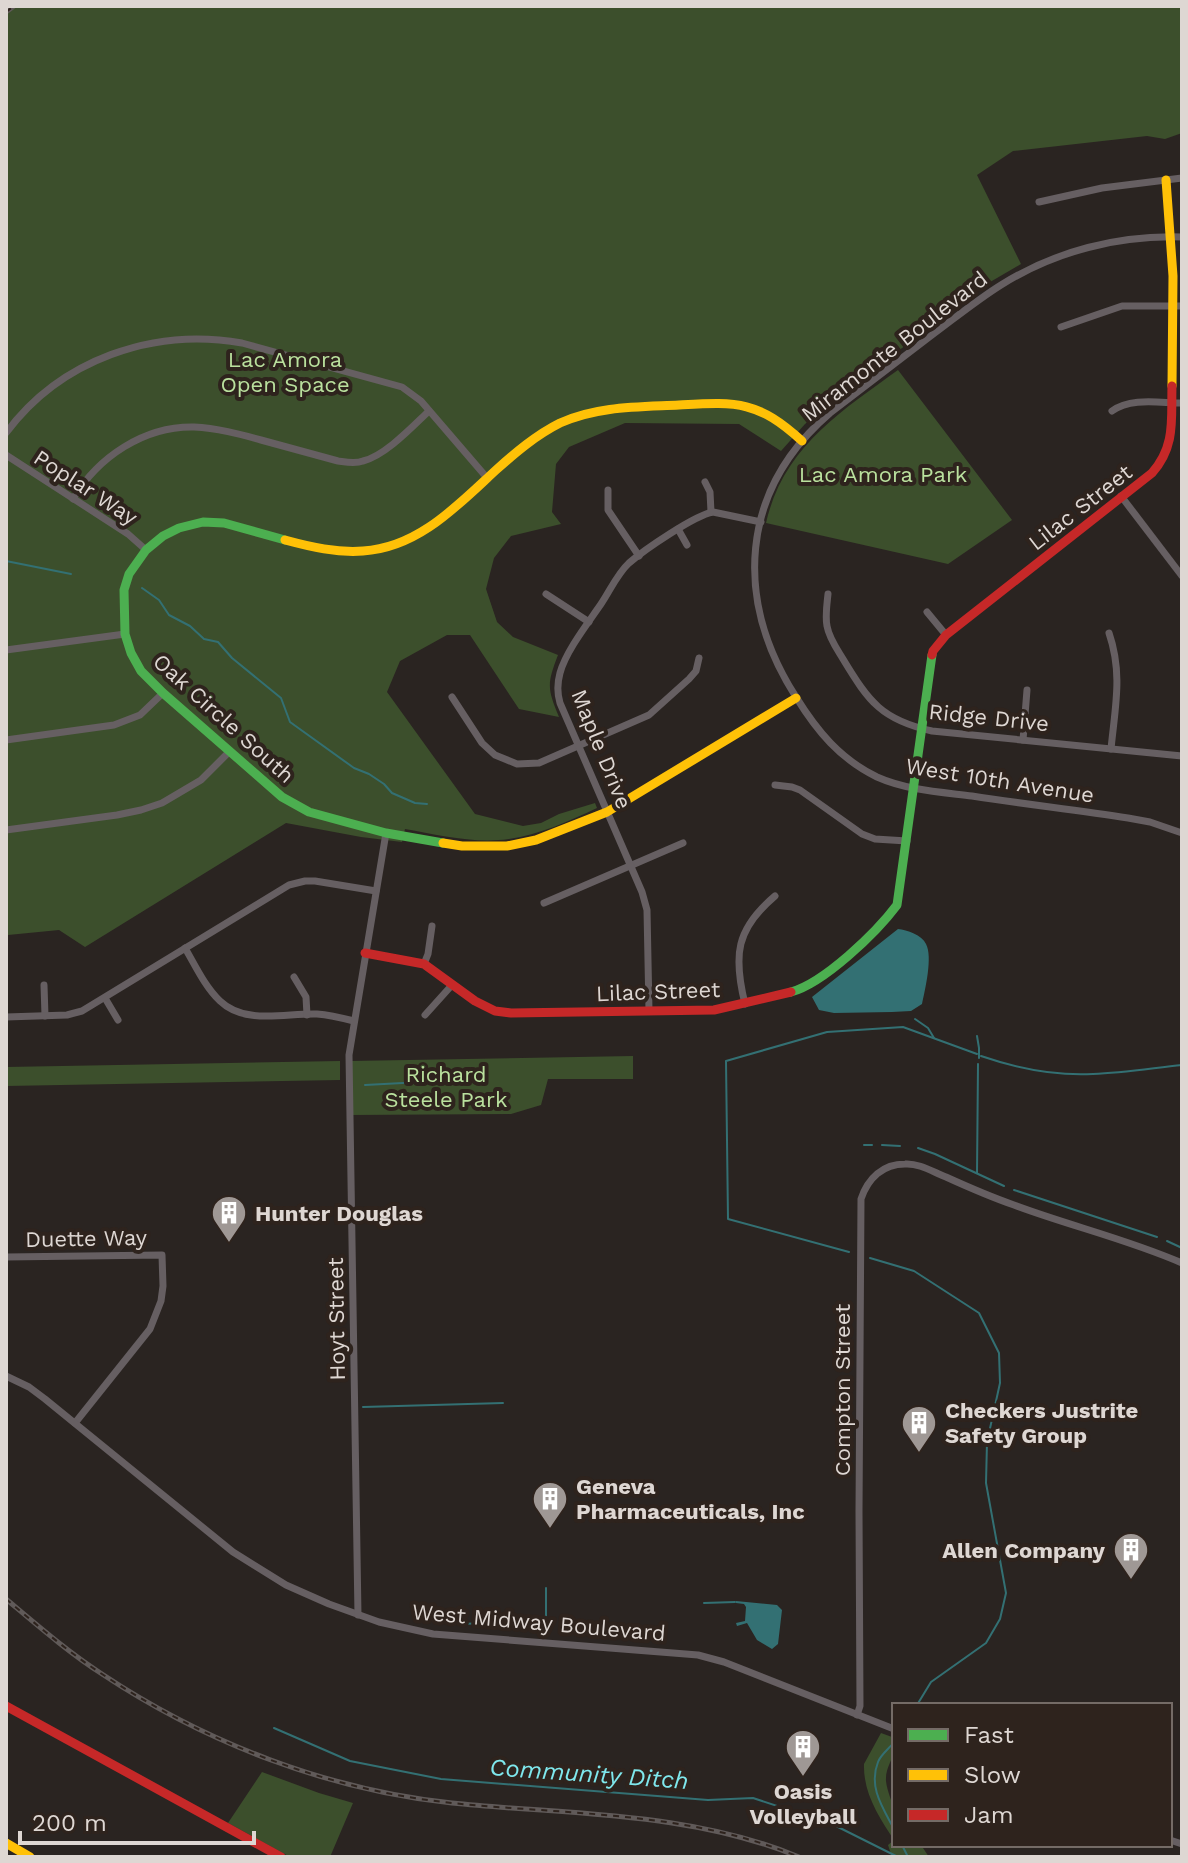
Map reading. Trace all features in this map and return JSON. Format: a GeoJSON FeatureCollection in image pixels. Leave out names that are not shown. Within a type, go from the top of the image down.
{"type":"FeatureCollection","features":[{"type":"Feature","properties":{"kind":"main road","name":"Lilac Street"},"geometry":{"type":"LineString","coordinates":[[365,953],[424,964],[475,1001],[495,1011],[714,1010],[802,989],[821,977],[880,927],[897,905],[933,651],[946,635],[1121,496],[1146,480],[1167,453],[1177,403],[1178,306],[1177,237],[1166,180]]}},
{"type":"Feature","properties":{"kind":"main road"},"geometry":{"type":"LineString","coordinates":[[146,550],[179,528],[212,522],[332,550],[358,552],[403,542],[424,531],[528,444],[557,425],[582,415],[613,409],[718,402],[744,404],[777,419],[802,441]]}},
{"type":"Feature","properties":{"kind":"main road","name":"Oak Circle South"},"geometry":{"type":"LineString","coordinates":[[146,550],[129,574],[123,606],[125,634],[141,671],[282,797],[309,812],[386,833],[462,846],[507,846],[536,840],[607,812],[796,698]]}},
{"type":"Feature","properties":{"kind":"main road"},"geometry":{"type":"LineString","coordinates":[[6,1706],[281,1857]]}},
{"type":"Feature","properties":{"kind":"main road"},"geometry":{"type":"LineString","coordinates":[[6,1843],[30,1857]]}},
{"type":"Feature","properties":{"kind":"street"},"geometry":{"type":"LineString","coordinates":[[1039,202],[1102,188],[1182,178]]}},
{"type":"Feature","properties":{"kind":"street","name":"Miramonte Boulevard"},"geometry":{"type":"LineString","coordinates":[[796,698],[769,649],[757,606],[754,569],[761,522],[777,477],[802,441],[830,413],[894,364],[986,294],[1022,273],[1065,254],[1099,244],[1177,237]]}},
{"type":"Feature","properties":{"kind":"street"},"geometry":{"type":"LineString","coordinates":[[1061,327],[1122,306],[1178,306]]}},
{"type":"Feature","properties":{"kind":"street"},"geometry":{"type":"LineString","coordinates":[[6,433],[30,404],[84,367],[141,345],[191,338],[242,343],[391,383],[410,391],[488,479]]}},
{"type":"Feature","properties":{"kind":"street"},"geometry":{"type":"LineString","coordinates":[[1112,411],[1119,405],[1129,403],[1177,403]]}},
{"type":"Feature","properties":{"kind":"street"},"geometry":{"type":"LineString","coordinates":[[73,499],[89,475],[107,458],[130,443],[158,432],[186,427],[218,429],[356,463],[381,453],[429,411]]}},
{"type":"Feature","properties":{"kind":"street","name":"Poplar Way"},"geometry":{"type":"LineString","coordinates":[[6,455],[128,534],[146,550]]}},
{"type":"Feature","properties":{"kind":"street"},"geometry":{"type":"LineString","coordinates":[[705,482],[710,492],[711,512],[761,522]]}},
{"type":"Feature","properties":{"kind":"street"},"geometry":{"type":"LineString","coordinates":[[608,490],[608,510],[639,556]]}},
{"type":"Feature","properties":{"kind":"street"},"geometry":{"type":"LineString","coordinates":[[1121,496],[1179,566],[1182,576]]}},
{"type":"Feature","properties":{"kind":"street","name":"Maple Drive"},"geometry":{"type":"LineString","coordinates":[[649,1011],[647,910],[560,703],[557,685],[562,665],[622,572],[678,529],[711,512]]}},
{"type":"Feature","properties":{"kind":"street"},"geometry":{"type":"LineString","coordinates":[[678,529],[687,545]]}},
{"type":"Feature","properties":{"kind":"street"},"geometry":{"type":"LineString","coordinates":[[546,594],[589,622]]}},
{"type":"Feature","properties":{"kind":"street","name":"Ridge Drive"},"geometry":{"type":"LineString","coordinates":[[828,594],[826,624],[829,634],[859,687],[888,715],[910,726],[1182,756]]}},
{"type":"Feature","properties":{"kind":"street"},"geometry":{"type":"LineString","coordinates":[[927,612],[946,635]]}},
{"type":"Feature","properties":{"kind":"street"},"geometry":{"type":"LineString","coordinates":[[1109,633],[1118,680],[1111,749]]}},
{"type":"Feature","properties":{"kind":"street"},"geometry":{"type":"LineString","coordinates":[[6,650],[125,634]]}},
{"type":"Feature","properties":{"kind":"street"},"geometry":{"type":"LineString","coordinates":[[452,697],[482,743],[495,755],[524,765],[539,763],[640,720],[658,709],[696,671],[699,658]]}},
{"type":"Feature","properties":{"kind":"street"},"geometry":{"type":"LineString","coordinates":[[1023,740],[1027,690]]}},
{"type":"Feature","properties":{"kind":"street"},"geometry":{"type":"LineString","coordinates":[[6,740],[114,725],[140,715],[163,693]]}},
{"type":"Feature","properties":{"kind":"street","name":"West 10th Avenue"},"geometry":{"type":"LineString","coordinates":[[796,698],[824,738],[847,759],[899,785],[1128,818],[1182,832]]}},
{"type":"Feature","properties":{"kind":"street"},"geometry":{"type":"LineString","coordinates":[[6,830],[117,815],[162,803],[201,780],[229,752]]}},
{"type":"Feature","properties":{"kind":"street"},"geometry":{"type":"LineString","coordinates":[[775,785],[800,790],[862,834],[875,839],[907,841]]}},
{"type":"Feature","properties":{"kind":"street","name":"Hoyt Street"},"geometry":{"type":"LineString","coordinates":[[358,1615],[349,1055],[386,833]]}},
{"type":"Feature","properties":{"kind":"street"},"geometry":{"type":"LineString","coordinates":[[544,903],[683,843]]}},
{"type":"Feature","properties":{"kind":"street"},"geometry":{"type":"LineString","coordinates":[[6,1017],[70,1015],[82,1011],[297,882],[315,881],[376,891]]}},
{"type":"Feature","properties":{"kind":"street"},"geometry":{"type":"LineString","coordinates":[[745,1004],[739,979],[739,948],[749,923],[775,896]]}},
{"type":"Feature","properties":{"kind":"street"},"geometry":{"type":"LineString","coordinates":[[424,964],[432,926]]}},
{"type":"Feature","properties":{"kind":"street"},"geometry":{"type":"LineString","coordinates":[[185,948],[215,996],[232,1009],[250,1015],[325,1015],[354,1021]]}},
{"type":"Feature","properties":{"kind":"street"},"geometry":{"type":"LineString","coordinates":[[294,977],[306,997],[307,1015]]}},
{"type":"Feature","properties":{"kind":"street"},"geometry":{"type":"LineString","coordinates":[[44,985],[45,1016]]}},
{"type":"Feature","properties":{"kind":"street"},"geometry":{"type":"LineString","coordinates":[[425,1015],[452,985]]}},
{"type":"Feature","properties":{"kind":"street"},"geometry":{"type":"LineString","coordinates":[[105,998],[118,1020]]}},
{"type":"Feature","properties":{"kind":"street","name":"Compton Street"},"geometry":{"type":"LineString","coordinates":[[857,1715],[860,1706],[861,1199],[868,1183],[889,1167],[919,1166],[1011,1204],[1132,1243],[1182,1263]]}},
{"type":"Feature","properties":{"kind":"street","name":"Duette Way"},"geometry":{"type":"LineString","coordinates":[[6,1257],[162,1255],[161,1301],[150,1329],[75,1423]]}},
{"type":"Feature","properties":{"kind":"street","name":"West Midway Boulevard"},"geometry":{"type":"LineString","coordinates":[[6,1376],[29,1387],[233,1552],[286,1585],[358,1615],[404,1629],[445,1636],[698,1655],[724,1662],[892,1728]]}},
{"type":"Feature","properties":{"kind":"green space","name":"Lac Amora Open Space"},"geometry":{"type":"Polygon","coordinates":[[[6,6],[1182,6],[1182,133],[1165,139],[1147,136],[1013,151],[977,175],[1021,264],[985,285],[856,383],[805,424],[781,451],[739,424],[625,423],[569,447],[556,464],[552,512],[561,524],[511,536],[494,558],[486,589],[497,622],[513,637],[558,655],[550,686],[559,717],[519,709],[470,635],[447,635],[400,661],[387,692],[475,814],[523,826],[541,823],[595,803],[597,808],[543,831],[496,840],[457,838],[405,829],[402,842],[286,823],[85,947],[59,930],[8,935],[6,938],[6,6]]]}},
{"type":"Feature","properties":{"kind":"green space","name":"Lac Amora Park"},"geometry":{"type":"Polygon","coordinates":[[[898,370],[1012,520],[948,564],[766,523],[774,497],[800,453],[835,417],[898,370]]]}},
{"type":"Feature","properties":{"kind":"green space","name":"Richard Steele Park"},"geometry":{"type":"Polygon","coordinates":[[[633,1056],[633,1079],[548,1079],[541,1105],[511,1114],[350,1115],[350,1061],[633,1056]]]}},
{"type":"Feature","properties":{"kind":"green space"},"geometry":{"type":"Polygon","coordinates":[[[340,1061],[340,1080],[6,1086],[6,1067],[340,1061]]]}},
{"type":"Feature","properties":{"kind":"green space"},"geometry":{"type":"Polygon","coordinates":[[[881,1733],[892,1737],[892,1758],[886,1781],[892,1804],[892,1837],[873,1804],[866,1785],[864,1764],[881,1733]]]}},
{"type":"Feature","properties":{"kind":"green space"},"geometry":{"type":"Polygon","coordinates":[[[262,1772],[353,1803],[330,1857],[290,1857],[228,1823],[262,1772]]]}},
{"type":"Feature","properties":{"kind":"green space"},"geometry":{"type":"Polygon","coordinates":[[[892,1842],[892,1847],[922,1847],[929,1857],[892,1857],[888,1845],[892,1842]]]}},
{"type":"Feature","properties":{"kind":"water"},"geometry":{"type":"Polygon","coordinates":[[[898,929],[918,936],[928,950],[928,974],[922,1004],[911,1011],[834,1013],[819,1010],[812,997],[898,929]]]}},
{"type":"Feature","properties":{"kind":"water"},"geometry":{"type":"Polygon","coordinates":[[[736,1601],[777,1605],[782,1610],[778,1644],[772,1649],[757,1640],[747,1623],[737,1626],[736,1623],[745,1621],[746,1607],[736,1601]]]}},
{"type":"Feature","properties":{"kind":"waterway"},"geometry":{"type":"LineString","coordinates":[[6,561],[71,574]]}},
{"type":"Feature","properties":{"kind":"waterway"},"geometry":{"type":"LineString","coordinates":[[142,588],[159,600],[169,615],[190,626],[204,639],[218,642],[232,658],[281,698],[290,722],[354,768],[384,784],[392,793],[415,803],[427,804]]}},
{"type":"Feature","properties":{"kind":"waterway"},"geometry":{"type":"LineString","coordinates":[[915,1019],[928,1028],[934,1038]]}},
{"type":"Feature","properties":{"kind":"waterway","name":"Community Ditch"},"geometry":{"type":"LineString","coordinates":[[849,1252],[728,1219],[726,1061],[827,1032],[903,1027],[977,1054]]}},
{"type":"Feature","properties":{"kind":"waterway"},"geometry":{"type":"LineString","coordinates":[[977,1036],[979,1058]]}},
{"type":"Feature","properties":{"kind":"waterway","name":"Community Ditch"},"geometry":{"type":"LineString","coordinates":[[981,1056],[1065,1074],[1182,1065]]}},
{"type":"Feature","properties":{"kind":"waterway"},"geometry":{"type":"LineString","coordinates":[[977,1173],[978,1064]]}},
{"type":"Feature","properties":{"kind":"waterway"},"geometry":{"type":"LineString","coordinates":[[365,1085],[478,1079]]}},
{"type":"Feature","properties":{"kind":"waterway"},"geometry":{"type":"LineString","coordinates":[[864,1145],[872,1145]]}},
{"type":"Feature","properties":{"kind":"waterway"},"geometry":{"type":"LineString","coordinates":[[882,1145],[900,1146]]}},
{"type":"Feature","properties":{"kind":"waterway"},"geometry":{"type":"LineString","coordinates":[[918,1148],[1004,1186]]}},
{"type":"Feature","properties":{"kind":"waterway"},"geometry":{"type":"LineString","coordinates":[[1014,1190],[1157,1237]]}},
{"type":"Feature","properties":{"kind":"waterway"},"geometry":{"type":"LineString","coordinates":[[1167,1241],[1182,1248]]}},
{"type":"Feature","properties":{"kind":"waterway","name":"Community Ditch"},"geometry":{"type":"LineString","coordinates":[[870,1258],[914,1271],[979,1313],[999,1353],[1000,1383],[987,1442],[986,1483],[1006,1593],[1000,1619],[986,1643],[931,1682],[918,1703]]}},
{"type":"Feature","properties":{"kind":"waterway"},"geometry":{"type":"LineString","coordinates":[[363,1407],[503,1403]]}},
{"type":"Feature","properties":{"kind":"waterway"},"geometry":{"type":"LineString","coordinates":[[461,1624],[539,1621],[546,1616],[546,1588]]}},
{"type":"Feature","properties":{"kind":"waterway"},"geometry":{"type":"LineString","coordinates":[[704,1603],[735,1602]]}},
{"type":"Feature","properties":{"kind":"waterway","name":"Community Ditch"},"geometry":{"type":"LineString","coordinates":[[274,1728],[350,1761],[441,1779],[708,1800],[753,1798],[832,1824],[898,1857]]}},
{"type":"Feature","properties":{"kind":"waterway","name":"Community Ditch"},"geometry":{"type":"LineString","coordinates":[[892,1744],[879,1759],[875,1771],[878,1797],[892,1825]]}},
{"type":"Feature","properties":{"kind":"waterway","name":"Community Ditch"},"geometry":{"type":"LineString","coordinates":[[903,1847],[908,1857]]}},
{"type":"Feature","properties":{"kind":"railway"},"geometry":{"type":"LineString","coordinates":[[6,12],[14,6]]}},
{"type":"Feature","properties":{"kind":"railway"},"geometry":{"type":"LineString","coordinates":[[6,1599],[77,1657],[142,1699],[226,1742],[314,1775],[406,1797],[672,1823],[757,1842],[799,1857]]}},
{"type":"Feature","properties":{"kind":"traffic: fast"},"geometry":{"type":"LineString","coordinates":[[285,540],[224,523],[203,522],[163,536],[146,550],[129,574],[124,590],[125,634],[131,653],[141,671],[163,693],[282,797],[309,812],[386,833],[443,843]]}},
{"type":"Feature","properties":{"kind":"traffic: fast"},"geometry":{"type":"LineString","coordinates":[[791,992],[834,968],[897,905],[932,655]]}},
{"type":"Feature","properties":{"kind":"traffic: slow"},"geometry":{"type":"LineString","coordinates":[[1166,180],[1173,276],[1172,386]]}},
{"type":"Feature","properties":{"kind":"traffic: slow"},"geometry":{"type":"LineString","coordinates":[[285,540],[324,549],[353,551],[383,548],[402,542],[436,522],[543,433],[574,417],[603,410],[699,404],[745,406],[772,418],[802,441]]}},
{"type":"Feature","properties":{"kind":"traffic: slow"},"geometry":{"type":"LineString","coordinates":[[443,843],[507,846],[536,840],[607,812],[796,698]]}},
{"type":"Feature","properties":{"kind":"traffic: slow"},"geometry":{"type":"LineString","coordinates":[[6,1843],[30,1857]]}},
{"type":"Feature","properties":{"kind":"traffic: jam"},"geometry":{"type":"LineString","coordinates":[[932,655],[946,635],[1152,473],[1169,442],[1172,386]]}},
{"type":"Feature","properties":{"kind":"traffic: jam"},"geometry":{"type":"LineString","coordinates":[[365,953],[424,964],[475,1001],[495,1011],[511,1013],[714,1010],[791,992]]}},
{"type":"Feature","properties":{"kind":"traffic: jam"},"geometry":{"type":"LineString","coordinates":[[6,1706],[281,1857]]}},
{"type":"Feature","properties":{"kind":"place","name":"Hunter Douglas"},"geometry":{"type":"Point","coordinates":[229,1244]}},
{"type":"Feature","properties":{"kind":"place","name":"Checkers Justrite Safety Group"},"geometry":{"type":"Point","coordinates":[919,1454]}},
{"type":"Feature","properties":{"kind":"place","name":"Geneva Pharmaceuticals, Inc"},"geometry":{"type":"Point","coordinates":[550,1530]}},
{"type":"Feature","properties":{"kind":"place","name":"Allen Company"},"geometry":{"type":"Point","coordinates":[1131,1581]}},
{"type":"Feature","properties":{"kind":"place","name":"Oasis Volleyball"},"geometry":{"type":"Point","coordinates":[803,1778]}}]}
